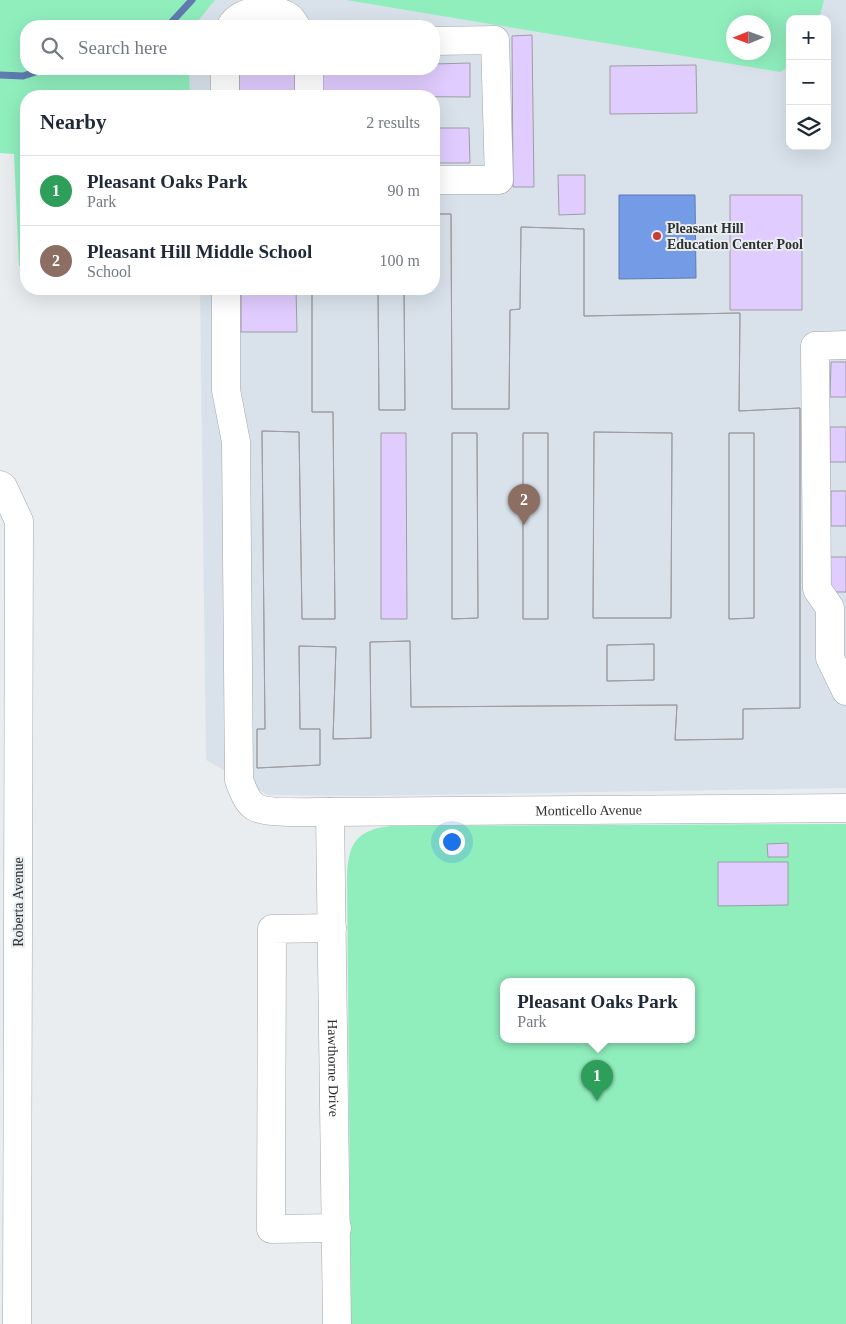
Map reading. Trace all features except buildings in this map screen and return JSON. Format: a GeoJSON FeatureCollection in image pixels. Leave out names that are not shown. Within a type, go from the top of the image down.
{"type":"FeatureCollection","features":[{"type":"Feature","properties":{"kind":"street"},"geometry":{"type":"LineString","coordinates":[[236,20],[257,6],[289,17],[291,20]]}},
{"type":"Feature","properties":{"kind":"street"},"geometry":{"type":"LineString","coordinates":[[440,41],[495,40],[499,180],[440,180]]}},
{"type":"Feature","properties":{"kind":"street"},"geometry":{"type":"LineString","coordinates":[[225,75],[225,90]]}},
{"type":"Feature","properties":{"kind":"street"},"geometry":{"type":"LineString","coordinates":[[309,75],[309,90]]}},
{"type":"Feature","properties":{"kind":"street","name":"Monticello Avenue"},"geometry":{"type":"LineString","coordinates":[[226,295],[226,390],[236,442],[239,780],[246,797],[256,808],[268,811],[330,812],[846,808]]}},
{"type":"Feature","properties":{"kind":"street"},"geometry":{"type":"LineString","coordinates":[[846,345],[815,346],[817,589],[830,608],[830,658],[846,691]]}},
{"type":"Feature","properties":{"kind":"street","name":"Roberta Avenue"},"geometry":{"type":"LineString","coordinates":[[0,485],[18,521],[17,1324]]}},
{"type":"Feature","properties":{"kind":"street","name":"Hawthorne Drive"},"geometry":{"type":"LineString","coordinates":[[330,812],[337,1324]]}},
{"type":"Feature","properties":{"kind":"street"},"geometry":{"type":"LineString","coordinates":[[332,928],[272,929],[271,1229],[337,1228]]}},
{"type":"Feature","properties":{"kind":"shaded area"},"geometry":{"type":"Polygon","coordinates":[[[215,0],[846,0],[846,788],[362,796],[268,795],[206,760],[200,295],[440,295],[440,90],[190,90],[189,75],[440,75],[440,20],[199,20],[215,0]]]}},
{"type":"Feature","properties":{"kind":"green space"},"geometry":{"type":"Polygon","coordinates":[[[0,0],[215,0],[199,20],[20,20],[20,75],[189,75],[190,90],[20,90],[20,266],[14,154],[0,153],[0,0]]]}},
{"type":"Feature","properties":{"kind":"green space"},"geometry":{"type":"Polygon","coordinates":[[[346,0],[824,0],[820,15],[786,15],[786,68],[780,72],[346,0]]]}},
{"type":"Feature","properties":{"kind":"green space"},"geometry":{"type":"Polygon","coordinates":[[[846,824],[846,1324],[351,1324],[347,878],[349,857],[356,841],[369,831],[390,826],[846,824]]]}},
{"type":"Feature","properties":{"kind":"water","name":"Pleasant Hill Education Center Pool"},"geometry":{"type":"Polygon","coordinates":[[[619,195],[695,195],[696,278],[619,279],[619,195]]]}},
{"type":"Feature","properties":{"kind":"waterway"},"geometry":{"type":"LineString","coordinates":[[174,20],[192,0]]}},
{"type":"Feature","properties":{"kind":"waterway"},"geometry":{"type":"LineString","coordinates":[[0,75],[26,75]]}},
{"type":"Feature","properties":{"kind":"place","name":"Pleasant Hill Education Center Pool"},"geometry":{"type":"Point","coordinates":[657,236]}},
{"type":"Feature","properties":{"kind":"place","name":"Pleasant Hill Middle School"},"geometry":{"type":"Point","coordinates":[524,525]}},
{"type":"Feature","properties":{"kind":"place","name":"Pleasant Oaks Park"},"geometry":{"type":"Point","coordinates":[597,1101]}}]}
